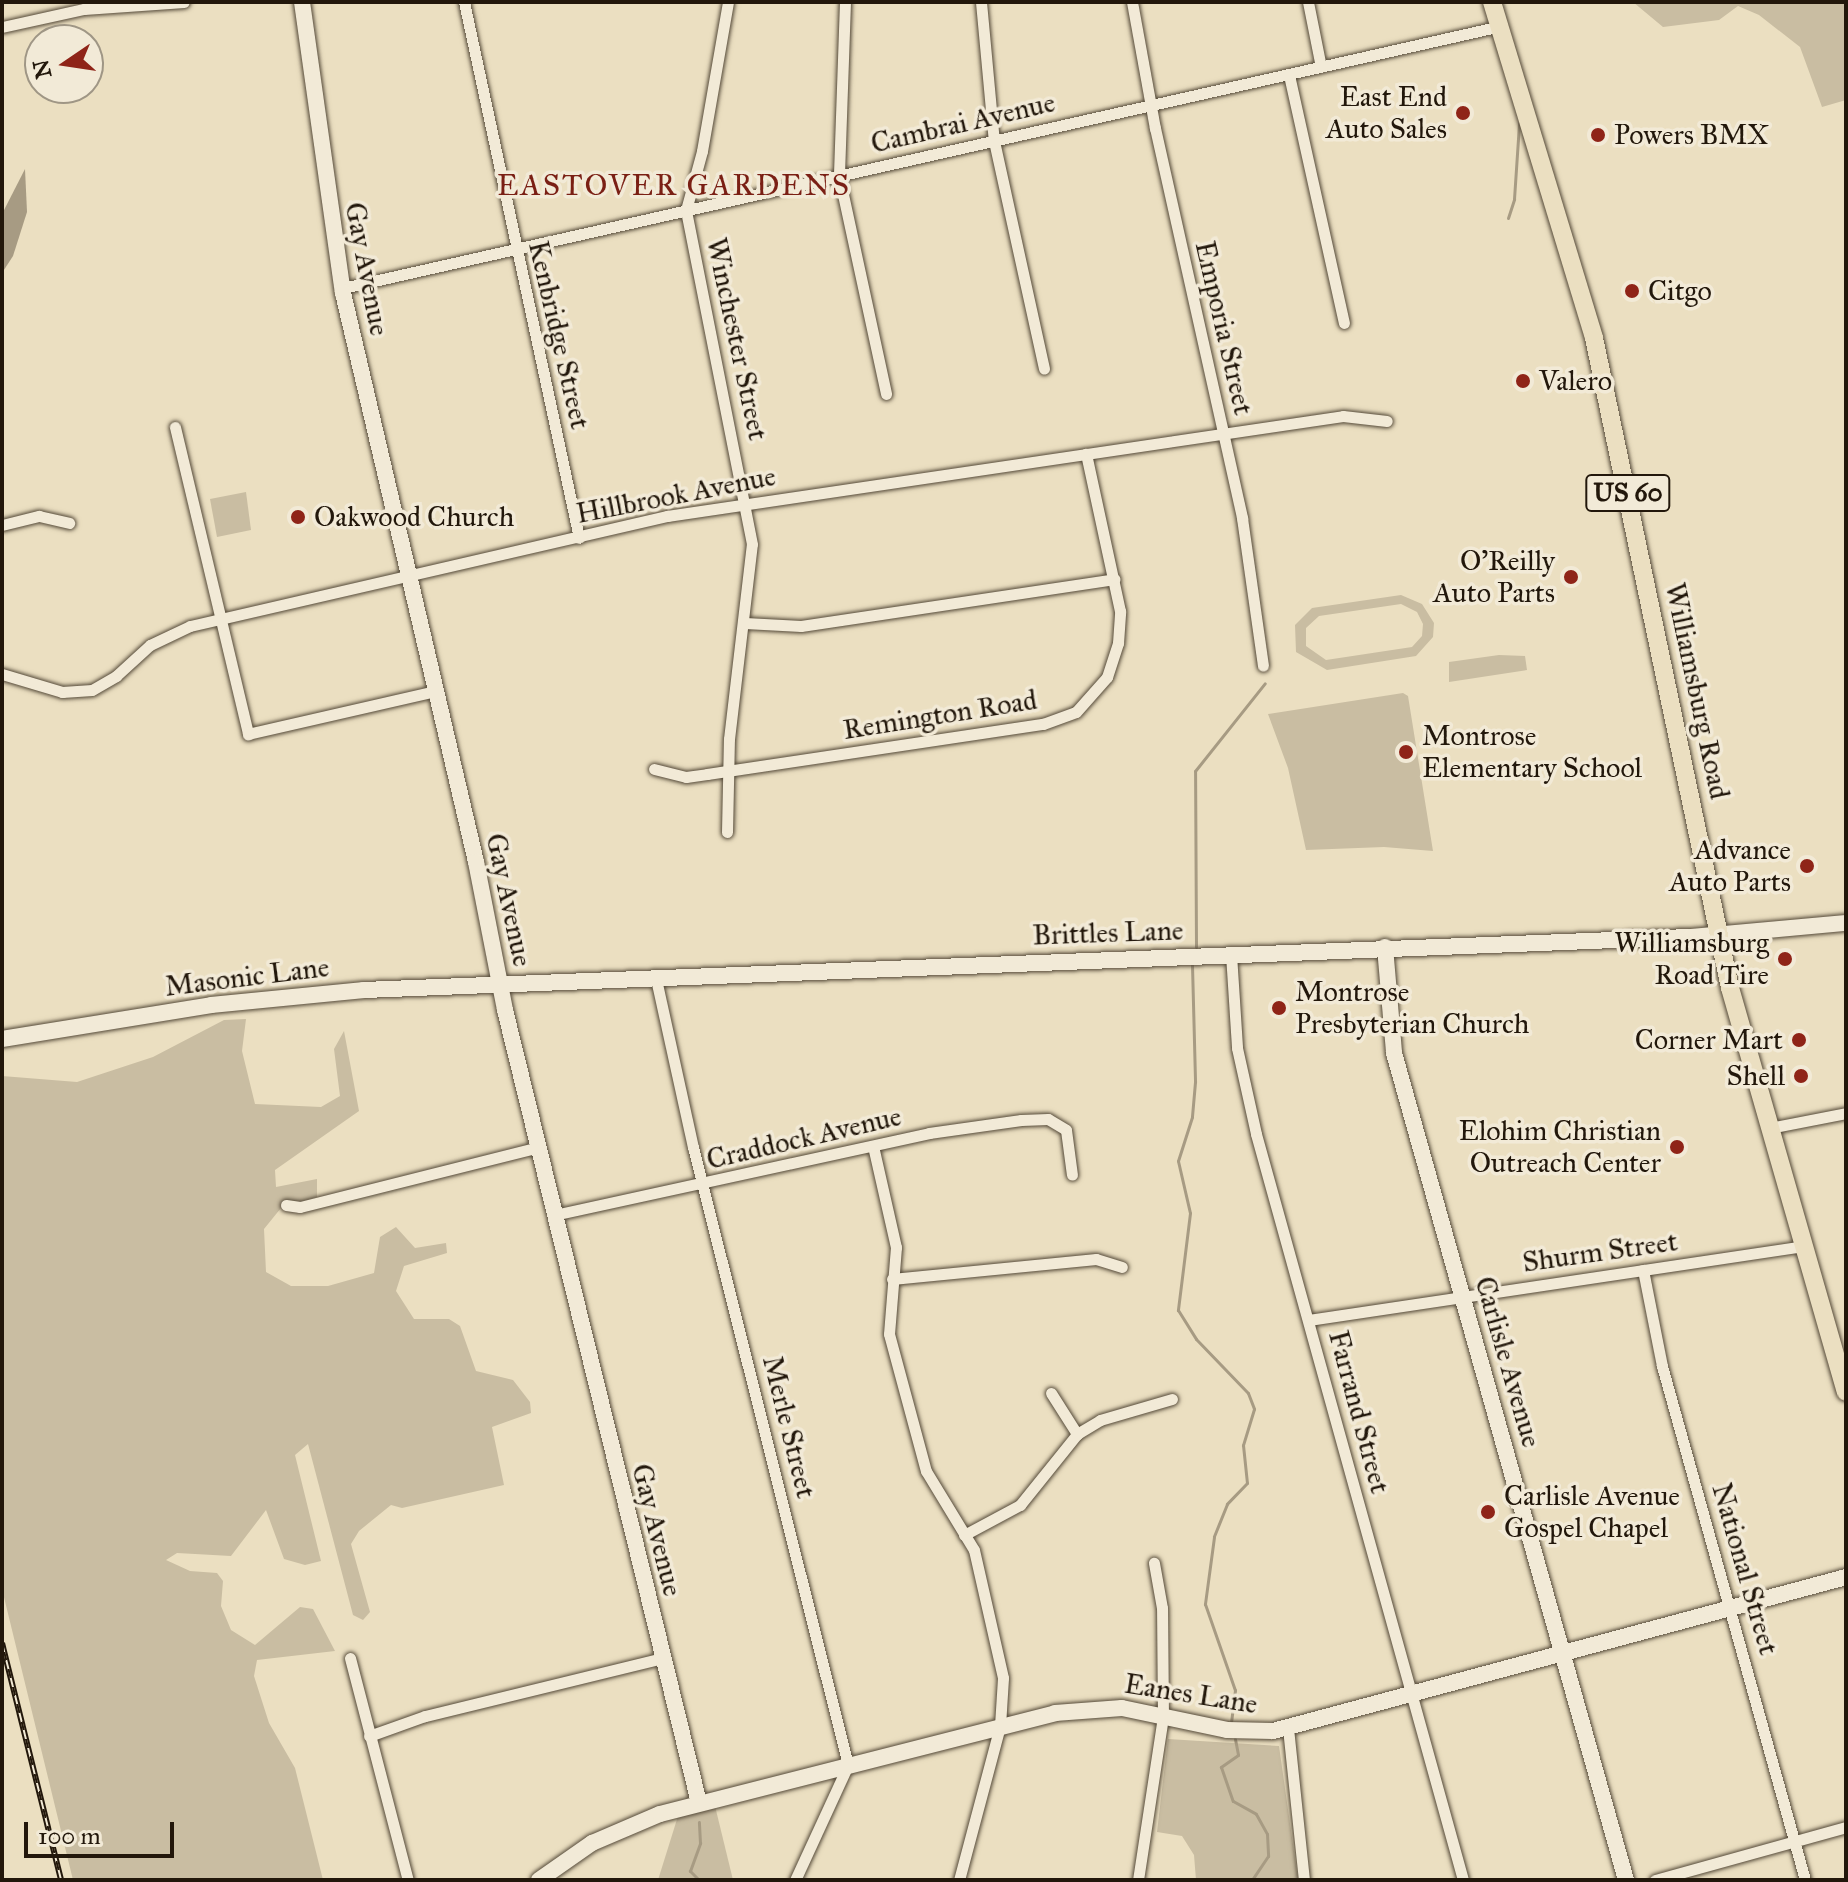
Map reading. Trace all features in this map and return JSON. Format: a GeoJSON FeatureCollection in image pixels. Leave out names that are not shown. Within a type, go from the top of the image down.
{"type":"FeatureCollection","features":[{"type":"Feature","properties":{"kind":"main road","name":"Williamsburg Road"},"geometry":{"type":"LineString","coordinates":[[1492,2],[1604,380],[1718,933],[1769,1128],[1846,1392]]}},
{"type":"Feature","properties":{"kind":"street"},"geometry":{"type":"LineString","coordinates":[[2,27],[84,9],[184,2]]}},
{"type":"Feature","properties":{"kind":"street","name":"Gay Avenue"},"geometry":{"type":"LineString","coordinates":[[302,2],[343,288],[538,1147],[699,1803]]}},
{"type":"Feature","properties":{"kind":"street","name":"Kenbridge Street"},"geometry":{"type":"LineString","coordinates":[[464,2],[579,538]]}},
{"type":"Feature","properties":{"kind":"street","name":"Winchester Street"},"geometry":{"type":"LineString","coordinates":[[727,832],[727,771],[752,559],[747,504],[686,210],[702,151],[728,2]]}},
{"type":"Feature","properties":{"kind":"street"},"geometry":{"type":"LineString","coordinates":[[845,2],[839,176],[886,394]]}},
{"type":"Feature","properties":{"kind":"street"},"geometry":{"type":"LineString","coordinates":[[981,2],[994,141],[1044,369]]}},
{"type":"Feature","properties":{"kind":"street","name":"Emporia Street"},"geometry":{"type":"LineString","coordinates":[[1132,2],[1150,106],[1251,568],[1263,666]]}},
{"type":"Feature","properties":{"kind":"street"},"geometry":{"type":"LineString","coordinates":[[1308,2],[1321,67]]}},
{"type":"Feature","properties":{"kind":"street","name":"Cambrai Avenue"},"geometry":{"type":"LineString","coordinates":[[343,288],[1501,26]]}},
{"type":"Feature","properties":{"kind":"street"},"geometry":{"type":"LineString","coordinates":[[1289,75],[1344,323]]}},
{"type":"Feature","properties":{"kind":"street","name":"Hillbrook Avenue"},"geometry":{"type":"LineString","coordinates":[[2,674],[62,692],[92,690],[163,637],[219,620],[579,538],[747,504],[1343,416],[1387,421]]}},
{"type":"Feature","properties":{"kind":"street"},"geometry":{"type":"LineString","coordinates":[[175,427],[247,733],[436,691]]}},
{"type":"Feature","properties":{"kind":"street","name":"Remington Road"},"geometry":{"type":"LineString","coordinates":[[654,769],[686,777],[1060,720],[1088,702],[1112,664],[1120,611],[1086,454]]}},
{"type":"Feature","properties":{"kind":"street"},"geometry":{"type":"LineString","coordinates":[[2,525],[39,516],[69,523]]}},
{"type":"Feature","properties":{"kind":"street"},"geometry":{"type":"LineString","coordinates":[[745,623],[801,626],[1115,579]]}},
{"type":"Feature","properties":{"kind":"street","name":"Brittles Lane"},"geometry":{"type":"LineString","coordinates":[[500,985],[1718,933],[1846,923]]}},
{"type":"Feature","properties":{"kind":"street","name":"Carlisle Avenue"},"geometry":{"type":"LineString","coordinates":[[1385,947],[1394,1053],[1626,1880]]}},
{"type":"Feature","properties":{"kind":"street","name":"Farrand Street"},"geometry":{"type":"LineString","coordinates":[[1231,954],[1240,1066],[1463,1880]]}},
{"type":"Feature","properties":{"kind":"street","name":"Merle Street"},"geometry":{"type":"LineString","coordinates":[[656,979],[704,1186],[848,1765]]}},
{"type":"Feature","properties":{"kind":"street","name":"Masonic Lane"},"geometry":{"type":"LineString","coordinates":[[2,1039],[283,995],[500,985]]}},
{"type":"Feature","properties":{"kind":"street"},"geometry":{"type":"LineString","coordinates":[[1769,1128],[1846,1113]]}},
{"type":"Feature","properties":{"kind":"street","name":"Craddock Avenue"},"geometry":{"type":"LineString","coordinates":[[554,1215],[704,1186],[873,1146],[1021,1120],[1048,1119],[1064,1127],[1072,1175]]}},
{"type":"Feature","properties":{"kind":"street"},"geometry":{"type":"LineString","coordinates":[[873,1146],[894,1236],[889,1334],[918,1451],[964,1535],[990,1603],[1005,1697],[959,1880]]}},
{"type":"Feature","properties":{"kind":"street"},"geometry":{"type":"LineString","coordinates":[[286,1205],[300,1207],[538,1147]]}},
{"type":"Feature","properties":{"kind":"street","name":"Shurm Street"},"geometry":{"type":"LineString","coordinates":[[1309,1320],[1804,1246]]}},
{"type":"Feature","properties":{"kind":"street"},"geometry":{"type":"LineString","coordinates":[[892,1279],[1096,1259],[1122,1267]]}},
{"type":"Feature","properties":{"kind":"street","name":"National Street"},"geometry":{"type":"LineString","coordinates":[[1643,1270],[1662,1366],[1805,1880]]}},
{"type":"Feature","properties":{"kind":"street"},"geometry":{"type":"LineString","coordinates":[[1051,1393],[1077,1434]]}},
{"type":"Feature","properties":{"kind":"street"},"geometry":{"type":"LineString","coordinates":[[964,1535],[1020,1505],[1077,1434],[1100,1420],[1172,1399]]}},
{"type":"Feature","properties":{"kind":"street"},"geometry":{"type":"LineString","coordinates":[[1138,1880],[1163,1717],[1162,1608],[1154,1563]]}},
{"type":"Feature","properties":{"kind":"street","name":"Eanes Lane"},"geometry":{"type":"LineString","coordinates":[[539,1880],[621,1829],[699,1803],[1000,1726],[1105,1707],[1227,1730],[1288,1728],[1846,1577]]}},
{"type":"Feature","properties":{"kind":"street"},"geometry":{"type":"LineString","coordinates":[[350,1658],[408,1880]]}},
{"type":"Feature","properties":{"kind":"street"},"geometry":{"type":"LineString","coordinates":[[369,1736],[425,1716],[663,1658]]}},
{"type":"Feature","properties":{"kind":"street"},"geometry":{"type":"LineString","coordinates":[[1288,1728],[1304,1880]]}},
{"type":"Feature","properties":{"kind":"street"},"geometry":{"type":"LineString","coordinates":[[795,1880],[848,1765]]}},
{"type":"Feature","properties":{"kind":"street"},"geometry":{"type":"LineString","coordinates":[[1655,1880],[1846,1827]]}},
{"type":"Feature","properties":{"kind":"shaded area"},"geometry":{"type":"Polygon","coordinates":[[[1633,2],[1846,2],[1846,100],[1822,107],[1800,47],[1759,15],[1738,6],[1719,20],[1663,27],[1633,2]]]}},
{"type":"Feature","properties":{"kind":"shaded area"},"geometry":{"type":"Polygon","coordinates":[[[25,169],[27,212],[13,256],[2,273],[2,214],[25,169]]]}},
{"type":"Feature","properties":{"kind":"shaded area"},"geometry":{"type":"Polygon","coordinates":[[[246,492],[251,530],[217,537],[210,499],[246,492]]]}},
{"type":"Feature","properties":{"kind":"shaded area"},"geometry":{"type":"Polygon","coordinates":[[[1401,595],[1422,604],[1434,623],[1433,637],[1416,656],[1327,670],[1296,652],[1295,625],[1312,608],[1401,595]],[[1401,604],[1319,616],[1306,628],[1306,646],[1326,660],[1412,647],[1422,636],[1423,624],[1417,612],[1401,604]]]}},
{"type":"Feature","properties":{"kind":"shaded area"},"geometry":{"type":"Polygon","coordinates":[[[1499,655],[1525,656],[1527,670],[1449,682],[1449,662],[1499,655]]]}},
{"type":"Feature","properties":{"kind":"shaded area"},"geometry":{"type":"Polygon","coordinates":[[[1403,693],[1408,696],[1433,851],[1384,847],[1306,850],[1288,768],[1268,714],[1403,693]]]}},
{"type":"Feature","properties":{"kind":"shaded area"},"geometry":{"type":"Polygon","coordinates":[[[246,1019],[242,1051],[255,1104],[321,1107],[340,1096],[334,1049],[344,1031],[359,1111],[275,1170],[276,1187],[317,1179],[317,1197],[281,1208],[264,1229],[266,1272],[291,1286],[328,1286],[374,1273],[380,1237],[396,1227],[415,1248],[446,1243],[447,1253],[404,1266],[396,1291],[414,1319],[449,1319],[460,1326],[476,1371],[513,1380],[530,1402],[531,1413],[492,1427],[504,1485],[402,1508],[391,1505],[359,1531],[351,1544],[370,1612],[363,1620],[353,1615],[308,1444],[295,1455],[321,1561],[305,1565],[284,1559],[266,1510],[231,1556],[177,1553],[166,1560],[190,1571],[217,1573],[223,1581],[221,1606],[231,1630],[255,1645],[300,1607],[313,1609],[335,1651],[257,1660],[254,1676],[269,1723],[295,1768],[323,1880],[73,1880],[2,1589],[2,1076],[77,1082],[153,1057],[224,1020],[246,1019]]]}},
{"type":"Feature","properties":{"kind":"shaded area"},"geometry":{"type":"Polygon","coordinates":[[[1168,1739],[1279,1746],[1298,1880],[1196,1880],[1194,1855],[1182,1836],[1157,1832],[1168,1739]]]}},
{"type":"Feature","properties":{"kind":"shaded area"},"geometry":{"type":"Polygon","coordinates":[[[715,1806],[733,1880],[658,1880],[678,1816],[715,1806]]]}},
{"type":"Feature","properties":{"kind":"waterway"},"geometry":{"type":"LineString","coordinates":[[1508,218],[1514,199],[1519,123]]}},
{"type":"Feature","properties":{"kind":"waterway"},"geometry":{"type":"LineString","coordinates":[[1196,947],[1195,771],[1265,683]]}},
{"type":"Feature","properties":{"kind":"waterway"},"geometry":{"type":"LineString","coordinates":[[1192,965],[1195,1082],[1192,1117],[1178,1161],[1190,1213],[1178,1310],[1196,1339],[1248,1393],[1254,1409],[1243,1445],[1247,1483],[1227,1504],[1214,1537],[1205,1604],[1235,1690],[1231,1721]]}},
{"type":"Feature","properties":{"kind":"waterway"},"geometry":{"type":"LineString","coordinates":[[1235,1739],[1238,1755],[1221,1767],[1233,1801],[1256,1814],[1267,1834],[1268,1856],[1252,1880]]}},
{"type":"Feature","properties":{"kind":"waterway"},"geometry":{"type":"LineString","coordinates":[[699,1822],[700,1843],[690,1871],[699,1880]]}},
{"type":"Feature","properties":{"kind":"railway"},"geometry":{"type":"LineString","coordinates":[[2,1643],[61,1880]]}},
{"type":"Feature","properties":{"kind":"place","name":"East End Auto Sales"},"geometry":{"type":"Point","coordinates":[1463,113]}},
{"type":"Feature","properties":{"kind":"place","name":"Powers BMX"},"geometry":{"type":"Point","coordinates":[1598,135]}},
{"type":"Feature","properties":{"kind":"place","name":"Citgo"},"geometry":{"type":"Point","coordinates":[1632,291]}},
{"type":"Feature","properties":{"kind":"place","name":"Valero"},"geometry":{"type":"Point","coordinates":[1523,381]}},
{"type":"Feature","properties":{"kind":"place","name":"Oakwood Church"},"geometry":{"type":"Point","coordinates":[298,517]}},
{"type":"Feature","properties":{"kind":"place","name":"O'Reilly Auto Parts"},"geometry":{"type":"Point","coordinates":[1571,577]}},
{"type":"Feature","properties":{"kind":"place","name":"Montrose Elementary School"},"geometry":{"type":"Point","coordinates":[1406,752]}},
{"type":"Feature","properties":{"kind":"place","name":"Advance Auto Parts"},"geometry":{"type":"Point","coordinates":[1807,866]}},
{"type":"Feature","properties":{"kind":"place","name":"Williamsburg Road Tire"},"geometry":{"type":"Point","coordinates":[1785,959]}},
{"type":"Feature","properties":{"kind":"place","name":"Montrose Presbyterian Church"},"geometry":{"type":"Point","coordinates":[1279,1008]}},
{"type":"Feature","properties":{"kind":"place","name":"Corner Mart"},"geometry":{"type":"Point","coordinates":[1799,1040]}},
{"type":"Feature","properties":{"kind":"place","name":"Shell"},"geometry":{"type":"Point","coordinates":[1801,1076]}},
{"type":"Feature","properties":{"kind":"place","name":"Elohim Christian Outreach Center"},"geometry":{"type":"Point","coordinates":[1677,1147]}},
{"type":"Feature","properties":{"kind":"place","name":"Carlisle Avenue Gospel Chapel"},"geometry":{"type":"Point","coordinates":[1488,1512]}},
{"type":"Feature","properties":{"kind":"district","name":"EASTOVER GARDENS"},"geometry":{"type":"Point","coordinates":[674,185]}}]}
